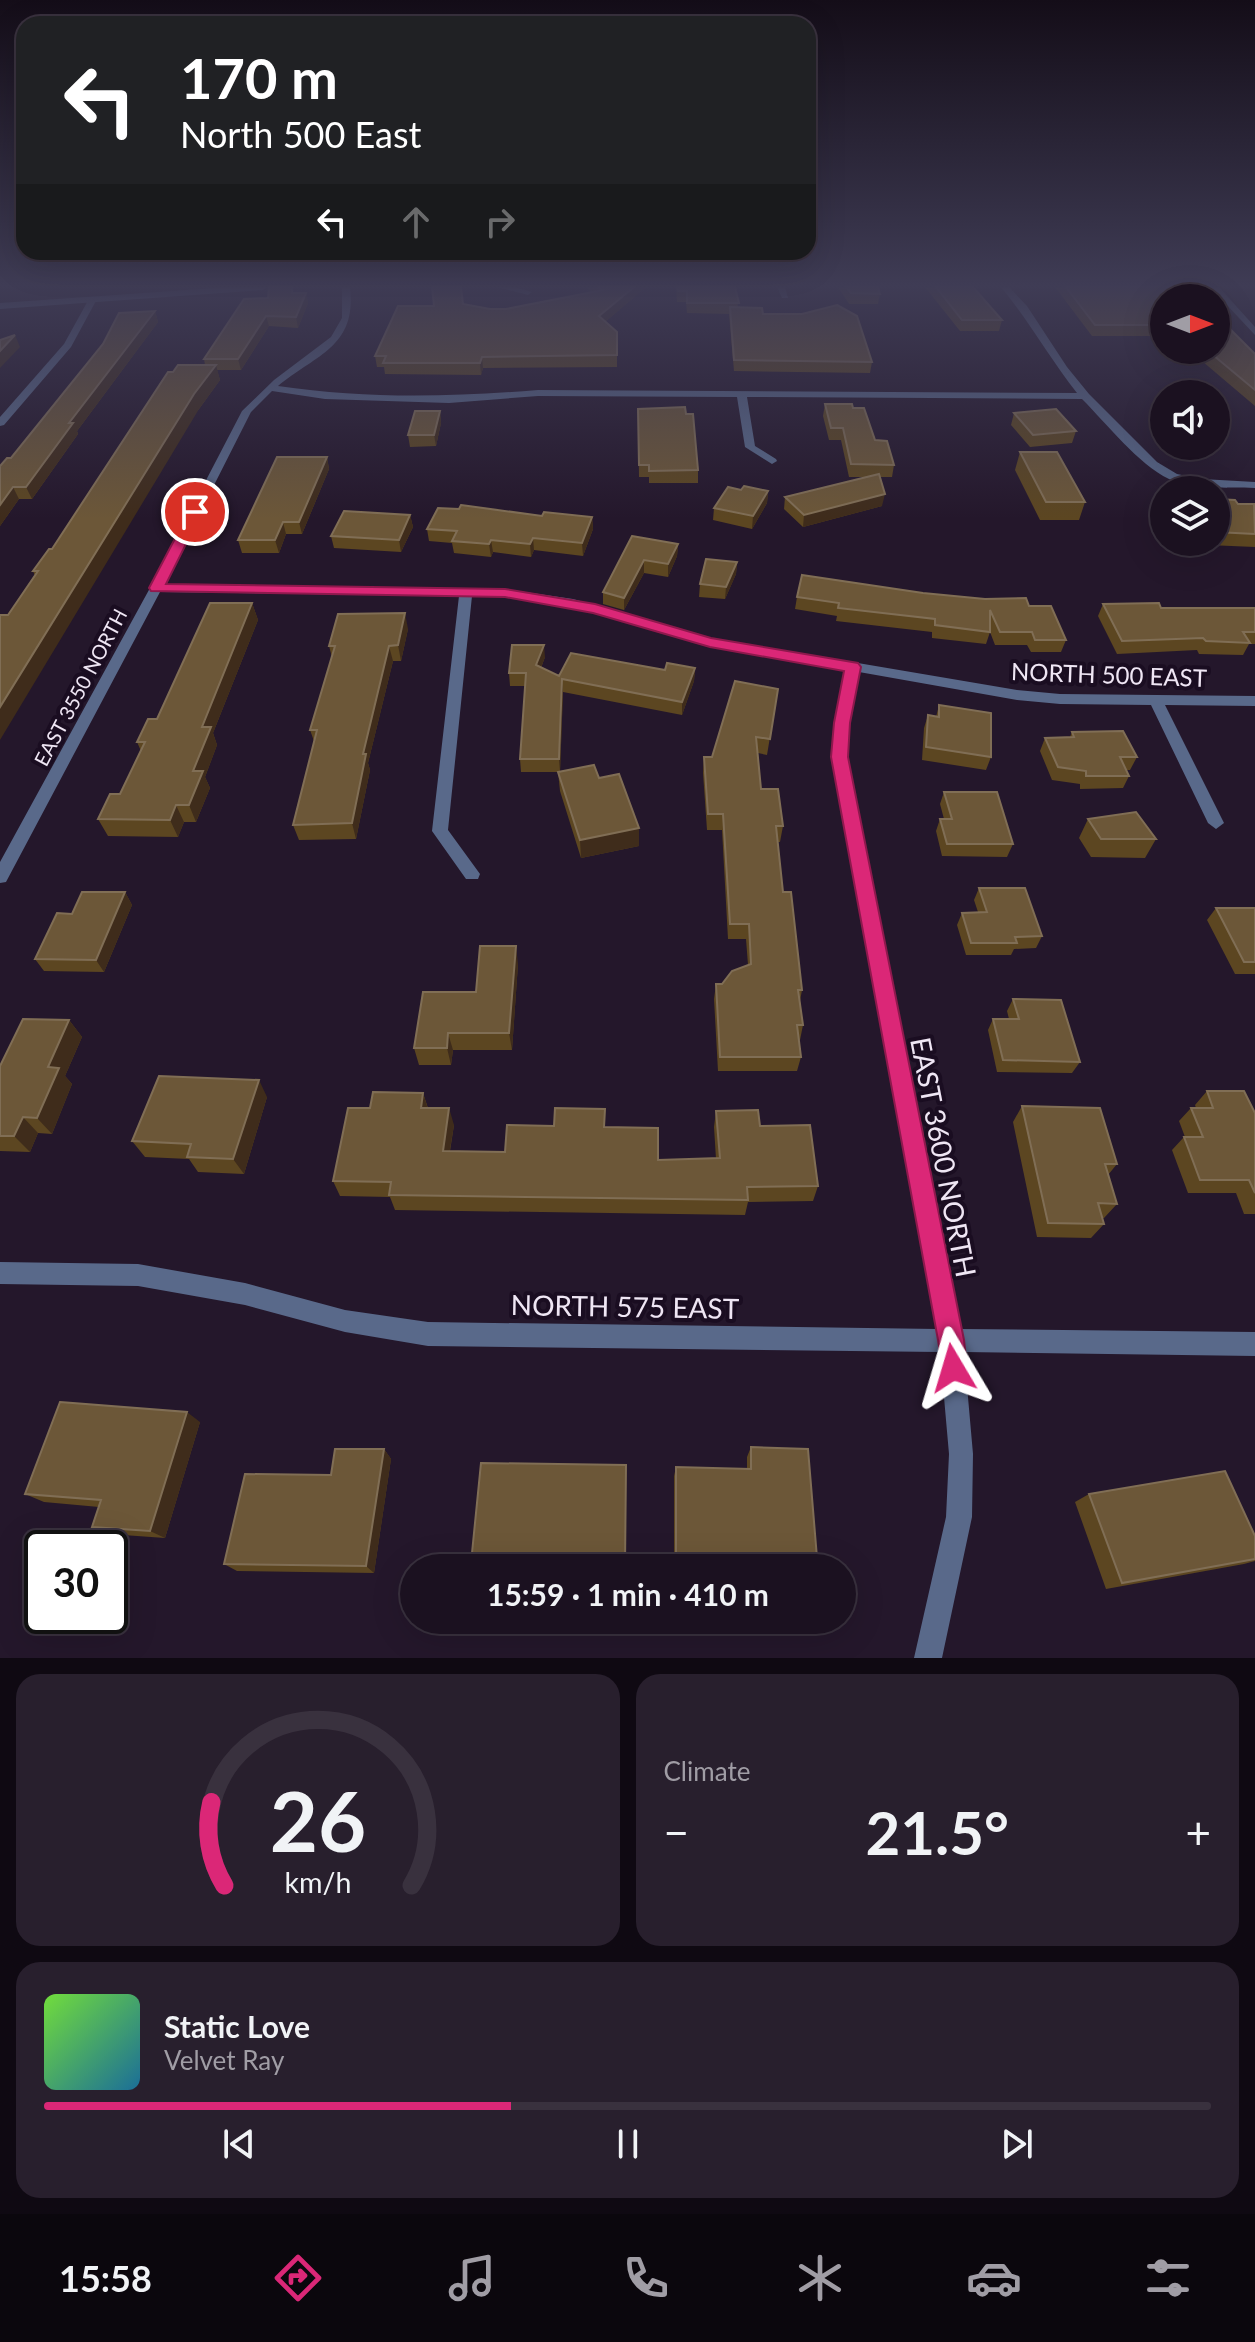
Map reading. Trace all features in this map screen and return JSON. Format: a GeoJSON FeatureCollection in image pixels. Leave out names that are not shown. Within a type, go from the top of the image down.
{"type":"FeatureCollection","features":[{"type":"Feature","properties":{"kind":"street"},"geometry":{"type":"LineString","coordinates":[[0,423],[51,364]]}},
{"type":"Feature","properties":{"kind":"street","name":"EAST 3550 NORTH"},"geometry":{"type":"LineString","coordinates":[[0,877],[156,588],[247,411],[270,388],[301,364]]}},
{"type":"Feature","properties":{"kind":"street"},"geometry":{"type":"LineString","coordinates":[[1060,364],[1085,396],[1153,464],[1174,477],[1255,485]]}},
{"type":"Feature","properties":{"kind":"street"},"geometry":{"type":"LineString","coordinates":[[270,388],[325,396],[449,400],[538,393],[1085,396]]}},
{"type":"Feature","properties":{"kind":"street"},"geometry":{"type":"LineString","coordinates":[[742,394],[750,447],[772,461]]}},
{"type":"Feature","properties":{"kind":"street","name":"NORTH 500 EAST"},"geometry":{"type":"LineString","coordinates":[[156,588],[505,593],[573,603],[710,642],[1017,695],[1255,701]]}},
{"type":"Feature","properties":{"kind":"street"},"geometry":{"type":"LineString","coordinates":[[466,592],[440,831],[472,874]]}},
{"type":"Feature","properties":{"kind":"street","name":"EAST 3600 NORTH"},"geometry":{"type":"LineString","coordinates":[[853,667],[839,757],[951,1340],[961,1454],[959,1517],[928,1658]]}},
{"type":"Feature","properties":{"kind":"street"},"geometry":{"type":"LineString","coordinates":[[1155,699],[1216,823]]}},
{"type":"Feature","properties":{"kind":"street","name":"NORTH 575 EAST"},"geometry":{"type":"LineString","coordinates":[[0,1273],[138,1275],[245,1294],[345,1321],[428,1334],[1255,1344]]}},
{"type":"Feature","properties":{"kind":"building"},"geometry":{"type":"Polygon","coordinates":[[[87,364],[114,364],[26,487],[13,487],[0,505],[0,466],[11,458],[87,364]]]}},
{"type":"Feature","properties":{"kind":"building"},"geometry":{"type":"Polygon","coordinates":[[[1224,364],[1255,364],[1255,390],[1224,364]]]}},
{"type":"Feature","properties":{"kind":"building"},"geometry":{"type":"Polygon","coordinates":[[[178,365],[216,365],[194,394],[0,707],[0,615],[8,615],[38,571],[33,571],[52,549],[168,372],[173,372],[178,365]]]}},
{"type":"Feature","properties":{"kind":"building"},"geometry":{"type":"Polygon","coordinates":[[[825,404],[852,404],[853,408],[864,408],[875,440],[887,441],[894,465],[851,464],[843,428],[831,428],[825,404]]]}},
{"type":"Feature","properties":{"kind":"building"},"geometry":{"type":"Polygon","coordinates":[[[685,407],[686,414],[693,414],[698,470],[649,471],[649,465],[639,465],[638,409],[685,407]]]}},
{"type":"Feature","properties":{"kind":"building"},"geometry":{"type":"Polygon","coordinates":[[[1056,409],[1076,431],[1033,435],[1014,413],[1056,409]]]}},
{"type":"Feature","properties":{"kind":"building"},"geometry":{"type":"Polygon","coordinates":[[[415,411],[440,411],[434,435],[408,435],[415,411]]]}},
{"type":"Feature","properties":{"kind":"building"},"geometry":{"type":"Polygon","coordinates":[[[1020,452],[1057,452],[1085,502],[1046,502],[1020,452]]]}},
{"type":"Feature","properties":{"kind":"building"},"geometry":{"type":"Polygon","coordinates":[[[277,457],[327,457],[299,522],[283,522],[275,540],[238,540],[277,457]]]}},
{"type":"Feature","properties":{"kind":"building"},"geometry":{"type":"Polygon","coordinates":[[[879,474],[885,494],[804,515],[785,497],[879,474]]]}},
{"type":"Feature","properties":{"kind":"building"},"geometry":{"type":"Polygon","coordinates":[[[744,486],[768,491],[753,516],[714,508],[728,487],[741,490],[744,486]]]}},
{"type":"Feature","properties":{"kind":"building"},"geometry":{"type":"Polygon","coordinates":[[[1230,500],[1238,504],[1254,504],[1255,534],[1230,533],[1230,500]]]}},
{"type":"Feature","properties":{"kind":"building"},"geometry":{"type":"Polygon","coordinates":[[[461,505],[542,516],[544,512],[592,517],[582,543],[533,538],[530,544],[491,540],[489,544],[452,541],[457,531],[427,529],[438,508],[459,509],[461,505]]]}},
{"type":"Feature","properties":{"kind":"building"},"geometry":{"type":"Polygon","coordinates":[[[344,511],[410,515],[399,540],[331,536],[344,511]]]}},
{"type":"Feature","properties":{"kind":"building"},"geometry":{"type":"Polygon","coordinates":[[[632,536],[678,544],[668,564],[644,560],[624,598],[603,592],[632,536]]]}},
{"type":"Feature","properties":{"kind":"building"},"geometry":{"type":"Polygon","coordinates":[[[706,559],[737,562],[726,587],[700,584],[706,559]]]}},
{"type":"Feature","properties":{"kind":"building"},"geometry":{"type":"Polygon","coordinates":[[[802,575],[923,593],[985,599],[1026,598],[1029,606],[1051,606],[1066,640],[1035,640],[1032,632],[1000,632],[990,610],[990,632],[935,625],[935,619],[838,608],[839,603],[797,597],[802,575]]]}},
{"type":"Feature","properties":{"kind":"building"},"geometry":{"type":"Polygon","coordinates":[[[210,603],[252,603],[202,727],[211,727],[193,771],[203,771],[189,805],[176,805],[170,820],[98,819],[110,794],[120,794],[145,742],[137,742],[148,719],[157,719],[210,603]]]}},
{"type":"Feature","properties":{"kind":"building"},"geometry":{"type":"Polygon","coordinates":[[[1159,603],[1161,608],[1255,608],[1255,632],[1243,632],[1250,643],[1206,641],[1203,638],[1122,641],[1103,604],[1159,603]]]}},
{"type":"Feature","properties":{"kind":"building"},"geometry":{"type":"Polygon","coordinates":[[[405,613],[398,645],[389,646],[363,754],[366,754],[352,823],[293,825],[317,730],[310,730],[335,646],[329,646],[338,614],[405,613]]]}},
{"type":"Feature","properties":{"kind":"building"},"geometry":{"type":"Polygon","coordinates":[[[512,645],[544,645],[536,665],[559,676],[571,653],[665,670],[667,663],[695,668],[682,702],[562,679],[559,759],[520,759],[526,673],[509,673],[512,645]]]}},
{"type":"Feature","properties":{"kind":"building"},"geometry":{"type":"Polygon","coordinates":[[[735,681],[778,689],[770,739],[756,737],[761,789],[778,789],[783,826],[776,826],[783,892],[791,892],[802,990],[798,990],[803,1025],[797,1025],[801,1057],[720,1057],[716,984],[722,984],[732,971],[751,964],[749,924],[730,924],[723,814],[708,814],[704,757],[712,757],[735,681]]]}},
{"type":"Feature","properties":{"kind":"building"},"geometry":{"type":"Polygon","coordinates":[[[939,705],[991,713],[991,757],[926,747],[928,715],[939,717],[939,705]]]}},
{"type":"Feature","properties":{"kind":"building"},"geometry":{"type":"Polygon","coordinates":[[[1123,731],[1137,757],[1120,757],[1129,776],[1086,776],[1086,771],[1058,767],[1045,738],[1074,737],[1072,732],[1123,731]]]}},
{"type":"Feature","properties":{"kind":"building"},"geometry":{"type":"Polygon","coordinates":[[[594,765],[599,778],[619,774],[639,828],[580,840],[558,772],[594,765]]]}},
{"type":"Feature","properties":{"kind":"building"},"geometry":{"type":"Polygon","coordinates":[[[944,792],[997,792],[1013,844],[947,844],[940,819],[952,819],[944,792]]]}},
{"type":"Feature","properties":{"kind":"building"},"geometry":{"type":"Polygon","coordinates":[[[1136,812],[1156,839],[1101,839],[1088,819],[1136,812]]]}},
{"type":"Feature","properties":{"kind":"building"},"geometry":{"type":"Polygon","coordinates":[[[979,888],[1025,888],[1042,936],[1015,937],[1017,943],[971,943],[962,913],[987,912],[979,888]]]}},
{"type":"Feature","properties":{"kind":"building"},"geometry":{"type":"Polygon","coordinates":[[[82,892],[125,892],[96,960],[35,959],[57,913],[72,914],[82,892]]]}},
{"type":"Feature","properties":{"kind":"building"},"geometry":{"type":"Polygon","coordinates":[[[1216,908],[1255,908],[1255,962],[1244,962],[1216,908]]]}},
{"type":"Feature","properties":{"kind":"building"},"geometry":{"type":"Polygon","coordinates":[[[480,946],[516,946],[509,1033],[448,1033],[447,1048],[414,1048],[423,992],[476,992],[480,946]]]}},
{"type":"Feature","properties":{"kind":"building"},"geometry":{"type":"Polygon","coordinates":[[[1013,999],[1061,1000],[1080,1062],[1003,1060],[993,1019],[1019,1019],[1013,999]]]}},
{"type":"Feature","properties":{"kind":"building"},"geometry":{"type":"Polygon","coordinates":[[[23,1019],[69,1020],[48,1067],[59,1068],[37,1118],[23,1117],[14,1136],[0,1136],[0,1066],[23,1019]]]}},
{"type":"Feature","properties":{"kind":"building"},"geometry":{"type":"Polygon","coordinates":[[[159,1076],[259,1080],[233,1159],[187,1157],[191,1144],[132,1141],[159,1076]]]}},
{"type":"Feature","properties":{"kind":"building"},"geometry":{"type":"Polygon","coordinates":[[[1207,1091],[1244,1091],[1255,1113],[1255,1193],[1249,1180],[1200,1180],[1184,1137],[1203,1137],[1191,1108],[1213,1108],[1207,1091]]]}},
{"type":"Feature","properties":{"kind":"building"},"geometry":{"type":"Polygon","coordinates":[[[373,1092],[423,1093],[421,1108],[449,1108],[443,1151],[505,1152],[507,1125],[554,1126],[555,1108],[605,1109],[604,1127],[658,1128],[658,1160],[720,1158],[716,1111],[758,1110],[760,1126],[810,1125],[818,1186],[747,1187],[748,1200],[389,1195],[391,1182],[333,1181],[348,1108],[370,1108],[373,1092]]]}},
{"type":"Feature","properties":{"kind":"building"},"geometry":{"type":"Polygon","coordinates":[[[1022,1106],[1100,1108],[1117,1164],[1105,1164],[1117,1204],[1098,1203],[1104,1224],[1048,1223],[1022,1106]]]}},
{"type":"Feature","properties":{"kind":"building"},"geometry":{"type":"Polygon","coordinates":[[[60,1402],[187,1412],[150,1531],[92,1527],[101,1500],[25,1494],[60,1402]]]}},
{"type":"Feature","properties":{"kind":"building"},"geometry":{"type":"Polygon","coordinates":[[[751,1447],[808,1449],[817,1554],[676,1553],[676,1467],[751,1469],[751,1447]]]}},
{"type":"Feature","properties":{"kind":"building"},"geometry":{"type":"Polygon","coordinates":[[[335,1449],[384,1449],[366,1566],[224,1564],[245,1474],[331,1475],[335,1449]]]}},
{"type":"Feature","properties":{"kind":"building"},"geometry":{"type":"Polygon","coordinates":[[[481,1463],[626,1465],[625,1554],[472,1554],[481,1463]]]}},
{"type":"Feature","properties":{"kind":"building"},"geometry":{"type":"Polygon","coordinates":[[[1225,1471],[1255,1536],[1255,1559],[1122,1583],[1089,1494],[1225,1471]]]}},
{"type":"Feature","properties":{"kind":"route"},"geometry":{"type":"LineString","coordinates":[[195,512],[156,588],[505,593],[573,603],[710,642],[853,667],[839,757],[951,1340],[953,1368]]}}]}
